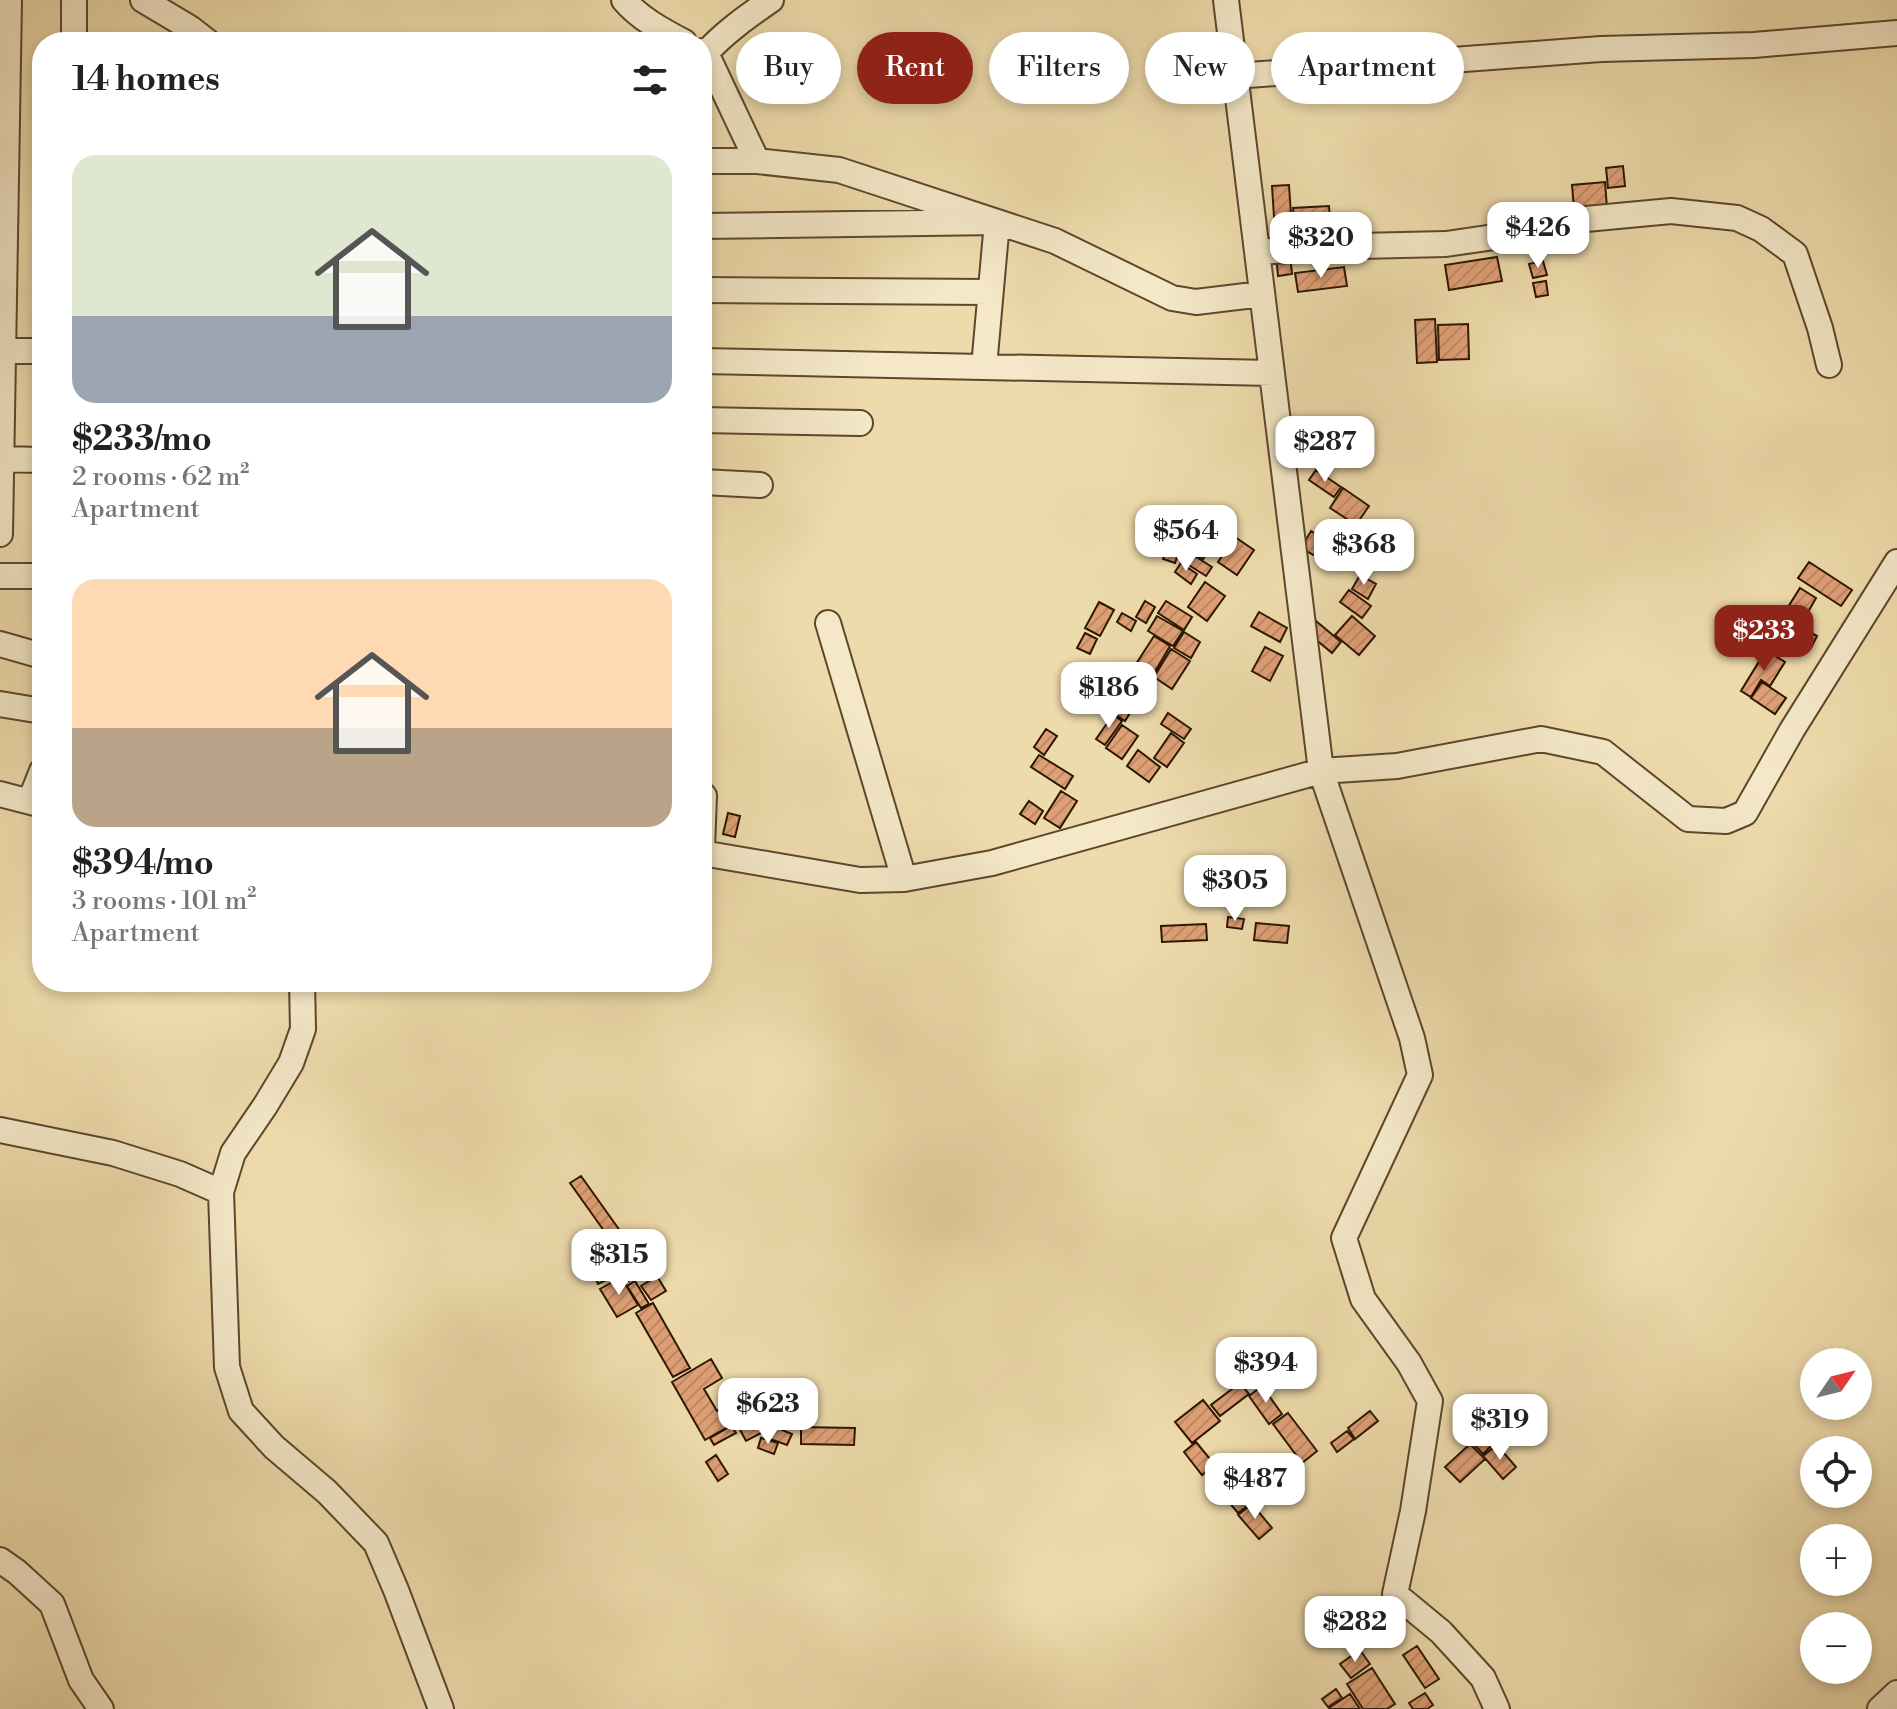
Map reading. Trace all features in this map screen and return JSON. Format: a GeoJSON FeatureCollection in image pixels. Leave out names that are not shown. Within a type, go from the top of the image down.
{"type":"FeatureCollection","features":[{"type":"Feature","properties":{"kind":"street"},"geometry":{"type":"LineString","coordinates":[[0,534],[9,0]]}},
{"type":"Feature","properties":{"kind":"street"},"geometry":{"type":"LineString","coordinates":[[74,0],[74,32]]}},
{"type":"Feature","properties":{"kind":"street"},"geometry":{"type":"LineString","coordinates":[[143,0],[195,32]]}},
{"type":"Feature","properties":{"kind":"street"},"geometry":{"type":"LineString","coordinates":[[624,0],[666,32]]}},
{"type":"Feature","properties":{"kind":"street"},"geometry":{"type":"LineString","coordinates":[[712,42],[771,0]]}},
{"type":"Feature","properties":{"kind":"street"},"geometry":{"type":"LineString","coordinates":[[1226,0],[1230,32]]}},
{"type":"Feature","properties":{"kind":"street"},"geometry":{"type":"LineString","coordinates":[[1255,75],[1601,49],[1754,45],[1897,33]]}},
{"type":"Feature","properties":{"kind":"street"},"geometry":{"type":"LineString","coordinates":[[712,77],[757,161]]}},
{"type":"Feature","properties":{"kind":"street"},"geometry":{"type":"LineString","coordinates":[[1238,104],[1321,771],[1412,1038],[1420,1075],[1344,1238],[1363,1299],[1409,1363],[1430,1401],[1413,1511],[1395,1594],[1441,1632],[1483,1678],[1497,1709]]}},
{"type":"Feature","properties":{"kind":"street"},"geometry":{"type":"LineString","coordinates":[[712,161],[757,161],[839,170],[1055,241],[1172,298],[1196,302],[1262,294]]}},
{"type":"Feature","properties":{"kind":"street"},"geometry":{"type":"LineString","coordinates":[[1257,252],[1446,244],[1535,231],[1586,219],[1671,211],[1737,218],[1761,229],[1795,254],[1829,365]]}},
{"type":"Feature","properties":{"kind":"street"},"geometry":{"type":"LineString","coordinates":[[712,226],[997,222]]}},
{"type":"Feature","properties":{"kind":"street"},"geometry":{"type":"LineString","coordinates":[[984,367],[997,222]]}},
{"type":"Feature","properties":{"kind":"street"},"geometry":{"type":"LineString","coordinates":[[712,290],[990,292]]}},
{"type":"Feature","properties":{"kind":"street"},"geometry":{"type":"LineString","coordinates":[[1,351],[32,351]]}},
{"type":"Feature","properties":{"kind":"street"},"geometry":{"type":"LineString","coordinates":[[712,361],[1272,373]]}},
{"type":"Feature","properties":{"kind":"street"},"geometry":{"type":"LineString","coordinates":[[712,420],[860,423]]}},
{"type":"Feature","properties":{"kind":"street"},"geometry":{"type":"LineString","coordinates":[[0,459],[32,460]]}},
{"type":"Feature","properties":{"kind":"street"},"geometry":{"type":"LineString","coordinates":[[712,483],[760,485]]}},
{"type":"Feature","properties":{"kind":"street"},"geometry":{"type":"LineString","coordinates":[[712,852],[860,880],[904,879],[992,863],[1321,771],[1397,766],[1541,739],[1603,752],[1688,819],[1726,821],[1745,813],[1792,730],[1897,562]]}},
{"type":"Feature","properties":{"kind":"street"},"geometry":{"type":"LineString","coordinates":[[0,576],[32,576]]}},
{"type":"Feature","properties":{"kind":"street"},"geometry":{"type":"LineString","coordinates":[[828,623],[904,879]]}},
{"type":"Feature","properties":{"kind":"street"},"geometry":{"type":"LineString","coordinates":[[0,644],[32,653]]}},
{"type":"Feature","properties":{"kind":"street"},"geometry":{"type":"LineString","coordinates":[[0,704],[32,709]]}},
{"type":"Feature","properties":{"kind":"street"},"geometry":{"type":"LineString","coordinates":[[0,794],[32,802]]}},
{"type":"Feature","properties":{"kind":"street"},"geometry":{"type":"LineString","coordinates":[[302,992],[303,1029],[291,1063],[233,1153],[221,1192],[227,1367],[241,1411],[274,1447],[327,1492],[376,1543],[441,1709]]}},
{"type":"Feature","properties":{"kind":"street"},"geometry":{"type":"LineString","coordinates":[[0,1130],[113,1153],[180,1174],[221,1192]]}},
{"type":"Feature","properties":{"kind":"street"},"geometry":{"type":"LineString","coordinates":[[0,1560],[52,1604],[81,1680],[101,1709]]}},
{"type":"Feature","properties":{"kind":"street"},"geometry":{"type":"LineString","coordinates":[[1880,1709],[1897,1693]]}},
{"type":"Feature","properties":{"kind":"building"},"geometry":{"type":"Polygon","coordinates":[[[1623,166],[1625,186],[1608,188],[1606,168],[1623,166]]]}},
{"type":"Feature","properties":{"kind":"building"},"geometry":{"type":"Polygon","coordinates":[[[1605,182],[1607,208],[1574,210],[1572,185],[1605,182]]]}},
{"type":"Feature","properties":{"kind":"building"},"geometry":{"type":"Polygon","coordinates":[[[1289,185],[1291,215],[1274,217],[1272,186],[1289,185]]]}},
{"type":"Feature","properties":{"kind":"building"},"geometry":{"type":"Polygon","coordinates":[[[1329,206],[1331,235],[1296,238],[1293,208],[1329,206]]]}},
{"type":"Feature","properties":{"kind":"building"},"geometry":{"type":"Polygon","coordinates":[[[1291,223],[1292,235],[1278,236],[1277,225],[1291,223]]]}},
{"type":"Feature","properties":{"kind":"building"},"geometry":{"type":"Polygon","coordinates":[[[1290,254],[1292,274],[1278,276],[1276,255],[1290,254]]]}},
{"type":"Feature","properties":{"kind":"building"},"geometry":{"type":"Polygon","coordinates":[[[1497,257],[1502,281],[1449,290],[1445,265],[1497,257]]]}},
{"type":"Feature","properties":{"kind":"building"},"geometry":{"type":"Polygon","coordinates":[[[1543,261],[1547,275],[1533,278],[1529,264],[1543,261]]]}},
{"type":"Feature","properties":{"kind":"building"},"geometry":{"type":"Polygon","coordinates":[[[1344,267],[1347,286],[1298,292],[1295,273],[1344,267]]]}},
{"type":"Feature","properties":{"kind":"building"},"geometry":{"type":"Polygon","coordinates":[[[1546,281],[1548,295],[1536,297],[1533,283],[1546,281]]]}},
{"type":"Feature","properties":{"kind":"building"},"geometry":{"type":"Polygon","coordinates":[[[1435,319],[1437,362],[1417,363],[1415,320],[1435,319]]]}},
{"type":"Feature","properties":{"kind":"building"},"geometry":{"type":"Polygon","coordinates":[[[1468,324],[1469,359],[1439,360],[1438,325],[1468,324]]]}},
{"type":"Feature","properties":{"kind":"building"},"geometry":{"type":"Polygon","coordinates":[[[1316,470],[1341,487],[1334,497],[1309,480],[1316,470]]]}},
{"type":"Feature","properties":{"kind":"building"},"geometry":{"type":"Polygon","coordinates":[[[1343,488],[1369,506],[1356,525],[1330,508],[1343,488]]]}},
{"type":"Feature","properties":{"kind":"building"},"geometry":{"type":"Polygon","coordinates":[[[1355,527],[1371,538],[1354,564],[1337,552],[1355,527]]]}},
{"type":"Feature","properties":{"kind":"building"},"geometry":{"type":"Polygon","coordinates":[[[1311,531],[1337,546],[1328,563],[1301,548],[1311,531]]]}},
{"type":"Feature","properties":{"kind":"building"},"geometry":{"type":"Polygon","coordinates":[[[1235,537],[1254,550],[1237,575],[1218,562],[1235,537]]]}},
{"type":"Feature","properties":{"kind":"building"},"geometry":{"type":"Polygon","coordinates":[[[1199,539],[1211,547],[1203,559],[1191,551],[1199,539]]]}},
{"type":"Feature","properties":{"kind":"building"},"geometry":{"type":"Polygon","coordinates":[[[1170,542],[1181,546],[1175,563],[1163,559],[1170,542]]]}},
{"type":"Feature","properties":{"kind":"building"},"geometry":{"type":"Polygon","coordinates":[[[1190,553],[1212,567],[1206,576],[1184,562],[1190,553]]]}},
{"type":"Feature","properties":{"kind":"building"},"geometry":{"type":"Polygon","coordinates":[[[1809,562],[1852,590],[1841,606],[1798,578],[1809,562]]]}},
{"type":"Feature","properties":{"kind":"building"},"geometry":{"type":"Polygon","coordinates":[[[1181,563],[1197,574],[1191,584],[1175,572],[1181,563]]]}},
{"type":"Feature","properties":{"kind":"building"},"geometry":{"type":"Polygon","coordinates":[[[1360,575],[1376,584],[1368,599],[1352,589],[1360,575]]]}},
{"type":"Feature","properties":{"kind":"building"},"geometry":{"type":"Polygon","coordinates":[[[1205,582],[1225,596],[1207,621],[1188,607],[1205,582]]]}},
{"type":"Feature","properties":{"kind":"building"},"geometry":{"type":"Polygon","coordinates":[[[1800,588],[1816,598],[1800,626],[1783,615],[1800,588]]]}},
{"type":"Feature","properties":{"kind":"building"},"geometry":{"type":"Polygon","coordinates":[[[1349,590],[1371,606],[1362,618],[1340,602],[1349,590]]]}},
{"type":"Feature","properties":{"kind":"building"},"geometry":{"type":"Polygon","coordinates":[[[1145,601],[1155,607],[1146,623],[1136,617],[1145,601]]]}},
{"type":"Feature","properties":{"kind":"building"},"geometry":{"type":"Polygon","coordinates":[[[1166,601],[1192,617],[1184,630],[1158,613],[1166,601]]]}},
{"type":"Feature","properties":{"kind":"building"},"geometry":{"type":"Polygon","coordinates":[[[1099,602],[1114,610],[1100,636],[1085,628],[1099,602]]]}},
{"type":"Feature","properties":{"kind":"building"},"geometry":{"type":"Polygon","coordinates":[[[1259,612],[1287,628],[1280,642],[1251,626],[1259,612]]]}},
{"type":"Feature","properties":{"kind":"building"},"geometry":{"type":"Polygon","coordinates":[[[1122,613],[1136,621],[1131,631],[1117,622],[1122,613]]]}},
{"type":"Feature","properties":{"kind":"building"},"geometry":{"type":"Polygon","coordinates":[[[1157,616],[1183,631],[1173,646],[1148,631],[1157,616]]]}},
{"type":"Feature","properties":{"kind":"building"},"geometry":{"type":"Polygon","coordinates":[[[1352,616],[1375,636],[1359,655],[1335,635],[1352,616]]]}},
{"type":"Feature","properties":{"kind":"building"},"geometry":{"type":"Polygon","coordinates":[[[1316,621],[1341,642],[1332,653],[1307,632],[1316,621]]]}},
{"type":"Feature","properties":{"kind":"building"},"geometry":{"type":"Polygon","coordinates":[[[1793,623],[1817,636],[1811,648],[1787,635],[1793,623]]]}},
{"type":"Feature","properties":{"kind":"building"},"geometry":{"type":"Polygon","coordinates":[[[1184,632],[1200,642],[1191,658],[1174,648],[1184,632]]]}},
{"type":"Feature","properties":{"kind":"building"},"geometry":{"type":"Polygon","coordinates":[[[1085,633],[1097,639],[1090,654],[1077,648],[1085,633]]]}},
{"type":"Feature","properties":{"kind":"building"},"geometry":{"type":"Polygon","coordinates":[[[1154,636],[1170,646],[1153,675],[1136,664],[1154,636]]]}},
{"type":"Feature","properties":{"kind":"building"},"geometry":{"type":"Polygon","coordinates":[[[1265,647],[1283,656],[1270,681],[1252,671],[1265,647]]]}},
{"type":"Feature","properties":{"kind":"building"},"geometry":{"type":"Polygon","coordinates":[[[1171,649],[1190,661],[1172,689],[1154,677],[1171,649]]]}},
{"type":"Feature","properties":{"kind":"building"},"geometry":{"type":"Polygon","coordinates":[[[1766,650],[1785,662],[1770,686],[1761,680],[1751,697],[1741,691],[1766,650]]]}},
{"type":"Feature","properties":{"kind":"building"},"geometry":{"type":"Polygon","coordinates":[[[1762,682],[1786,698],[1775,714],[1751,698],[1762,682]]]}},
{"type":"Feature","properties":{"kind":"building"},"geometry":{"type":"Polygon","coordinates":[[[1111,685],[1137,702],[1125,721],[1099,703],[1111,685]]]}},
{"type":"Feature","properties":{"kind":"building"},"geometry":{"type":"Polygon","coordinates":[[[1168,713],[1191,729],[1184,739],[1161,724],[1168,713]]]}},
{"type":"Feature","properties":{"kind":"building"},"geometry":{"type":"Polygon","coordinates":[[[1113,715],[1122,721],[1105,745],[1096,739],[1113,715]]]}},
{"type":"Feature","properties":{"kind":"building"},"geometry":{"type":"Polygon","coordinates":[[[1122,725],[1138,736],[1122,759],[1106,748],[1122,725]]]}},
{"type":"Feature","properties":{"kind":"building"},"geometry":{"type":"Polygon","coordinates":[[[1046,729],[1057,736],[1044,755],[1034,747],[1046,729]]]}},
{"type":"Feature","properties":{"kind":"building"},"geometry":{"type":"Polygon","coordinates":[[[1171,733],[1184,743],[1167,767],[1154,758],[1171,733]]]}},
{"type":"Feature","properties":{"kind":"building"},"geometry":{"type":"Polygon","coordinates":[[[1138,750],[1160,767],[1149,782],[1127,766],[1138,750]]]}},
{"type":"Feature","properties":{"kind":"building"},"geometry":{"type":"Polygon","coordinates":[[[1039,755],[1073,776],[1065,789],[1031,767],[1039,755]]]}},
{"type":"Feature","properties":{"kind":"building"},"geometry":{"type":"Polygon","coordinates":[[[1061,791],[1077,801],[1060,828],[1044,818],[1061,791]]]}},
{"type":"Feature","properties":{"kind":"building"},"geometry":{"type":"Polygon","coordinates":[[[1029,801],[1043,811],[1035,824],[1020,814],[1029,801]]]}},
{"type":"Feature","properties":{"kind":"building"},"geometry":{"type":"Polygon","coordinates":[[[728,813],[740,816],[735,837],[723,834],[728,813]]]}},
{"type":"Feature","properties":{"kind":"building"},"geometry":{"type":"Polygon","coordinates":[[[1228,917],[1244,919],[1242,929],[1227,927],[1228,917]]]}},
{"type":"Feature","properties":{"kind":"building"},"geometry":{"type":"Polygon","coordinates":[[[1256,923],[1289,926],[1287,943],[1254,940],[1256,923]]]}},
{"type":"Feature","properties":{"kind":"building"},"geometry":{"type":"Polygon","coordinates":[[[1206,924],[1207,940],[1162,942],[1161,926],[1206,924]]]}},
{"type":"Feature","properties":{"kind":"building"},"geometry":{"type":"Polygon","coordinates":[[[581,1176],[623,1235],[612,1242],[570,1183],[581,1176]]]}},
{"type":"Feature","properties":{"kind":"building"},"geometry":{"type":"Polygon","coordinates":[[[631,1231],[643,1248],[624,1262],[612,1244],[631,1231]]]}},
{"type":"Feature","properties":{"kind":"building"},"geometry":{"type":"Polygon","coordinates":[[[610,1249],[616,1260],[603,1266],[597,1255],[610,1249]]]}},
{"type":"Feature","properties":{"kind":"building"},"geometry":{"type":"Polygon","coordinates":[[[645,1255],[653,1267],[629,1281],[622,1269],[645,1255]]]}},
{"type":"Feature","properties":{"kind":"building"},"geometry":{"type":"Polygon","coordinates":[[[616,1261],[622,1273],[598,1284],[593,1272],[616,1261]]]}},
{"type":"Feature","properties":{"kind":"building"},"geometry":{"type":"Polygon","coordinates":[[[657,1276],[666,1291],[651,1300],[641,1286],[657,1276]]]}},
{"type":"Feature","properties":{"kind":"building"},"geometry":{"type":"Polygon","coordinates":[[[621,1277],[638,1305],[617,1317],[600,1289],[621,1277]]]}},
{"type":"Feature","properties":{"kind":"building"},"geometry":{"type":"Polygon","coordinates":[[[635,1281],[649,1304],[641,1308],[627,1286],[635,1281]]]}},
{"type":"Feature","properties":{"kind":"building"},"geometry":{"type":"Polygon","coordinates":[[[653,1303],[690,1368],[673,1377],[636,1313],[653,1303]]]}},
{"type":"Feature","properties":{"kind":"building"},"geometry":{"type":"Polygon","coordinates":[[[711,1359],[722,1378],[704,1389],[717,1411],[730,1404],[740,1420],[705,1440],[672,1382],[711,1359]]]}},
{"type":"Feature","properties":{"kind":"building"},"geometry":{"type":"Polygon","coordinates":[[[1240,1383],[1249,1394],[1220,1416],[1211,1405],[1240,1383]]]}},
{"type":"Feature","properties":{"kind":"building"},"geometry":{"type":"Polygon","coordinates":[[[1262,1386],[1282,1414],[1269,1424],[1249,1396],[1262,1386]]]}},
{"type":"Feature","properties":{"kind":"building"},"geometry":{"type":"Polygon","coordinates":[[[1203,1400],[1220,1421],[1192,1443],[1175,1422],[1203,1400]]]}},
{"type":"Feature","properties":{"kind":"building"},"geometry":{"type":"Polygon","coordinates":[[[751,1404],[757,1414],[742,1422],[737,1412],[751,1404]]]}},
{"type":"Feature","properties":{"kind":"building"},"geometry":{"type":"Polygon","coordinates":[[[768,1410],[776,1425],[746,1441],[738,1426],[768,1410]]]}},
{"type":"Feature","properties":{"kind":"building"},"geometry":{"type":"Polygon","coordinates":[[[1370,1411],[1378,1421],[1355,1439],[1348,1428],[1370,1411]]]}},
{"type":"Feature","properties":{"kind":"building"},"geometry":{"type":"Polygon","coordinates":[[[1288,1413],[1317,1451],[1302,1463],[1273,1424],[1288,1413]]]}},
{"type":"Feature","properties":{"kind":"building"},"geometry":{"type":"Polygon","coordinates":[[[731,1426],[736,1433],[714,1445],[710,1438],[731,1426]]]}},
{"type":"Feature","properties":{"kind":"building"},"geometry":{"type":"Polygon","coordinates":[[[775,1427],[792,1434],[787,1445],[770,1439],[775,1427]]]}},
{"type":"Feature","properties":{"kind":"building"},"geometry":{"type":"Polygon","coordinates":[[[801,1427],[855,1428],[854,1445],[801,1444],[801,1427]]]}},
{"type":"Feature","properties":{"kind":"building"},"geometry":{"type":"Polygon","coordinates":[[[1482,1429],[1494,1443],[1483,1454],[1470,1440],[1482,1429]]]}},
{"type":"Feature","properties":{"kind":"building"},"geometry":{"type":"Polygon","coordinates":[[[1347,1431],[1354,1439],[1337,1452],[1331,1443],[1347,1431]]]}},
{"type":"Feature","properties":{"kind":"building"},"geometry":{"type":"Polygon","coordinates":[[[761,1438],[778,1443],[774,1454],[758,1448],[761,1438]]]}},
{"type":"Feature","properties":{"kind":"building"},"geometry":{"type":"Polygon","coordinates":[[[1196,1442],[1215,1465],[1202,1475],[1184,1452],[1196,1442]]]}},
{"type":"Feature","properties":{"kind":"building"},"geometry":{"type":"Polygon","coordinates":[[[1470,1444],[1485,1459],[1460,1482],[1445,1467],[1470,1444]]]}},
{"type":"Feature","properties":{"kind":"building"},"geometry":{"type":"Polygon","coordinates":[[[1497,1445],[1516,1467],[1503,1479],[1483,1456],[1497,1445]]]}},
{"type":"Feature","properties":{"kind":"building"},"geometry":{"type":"Polygon","coordinates":[[[716,1455],[728,1474],[718,1481],[706,1462],[716,1455]]]}},
{"type":"Feature","properties":{"kind":"building"},"geometry":{"type":"Polygon","coordinates":[[[1231,1479],[1251,1503],[1238,1513],[1218,1489],[1231,1479]]]}},
{"type":"Feature","properties":{"kind":"building"},"geometry":{"type":"Polygon","coordinates":[[[1252,1504],[1272,1528],[1259,1539],[1238,1515],[1252,1504]]]}},
{"type":"Feature","properties":{"kind":"building"},"geometry":{"type":"Polygon","coordinates":[[[1417,1646],[1439,1679],[1425,1688],[1403,1655],[1417,1646]]]}},
{"type":"Feature","properties":{"kind":"building"},"geometry":{"type":"Polygon","coordinates":[[[1360,1650],[1370,1664],[1351,1678],[1340,1664],[1360,1650]]]}},
{"type":"Feature","properties":{"kind":"building"},"geometry":{"type":"Polygon","coordinates":[[[1372,1668],[1395,1704],[1387,1709],[1363,1709],[1347,1684],[1372,1668]]]}},
{"type":"Feature","properties":{"kind":"building"},"geometry":{"type":"Polygon","coordinates":[[[1336,1689],[1342,1698],[1328,1707],[1322,1699],[1336,1689]]]}},
{"type":"Feature","properties":{"kind":"building"},"geometry":{"type":"Polygon","coordinates":[[[1425,1693],[1433,1705],[1427,1709],[1413,1709],[1409,1703],[1425,1693]]]}},
{"type":"Feature","properties":{"kind":"building"},"geometry":{"type":"Polygon","coordinates":[[[1350,1694],[1360,1709],[1329,1708],[1350,1694]]]}}]}
